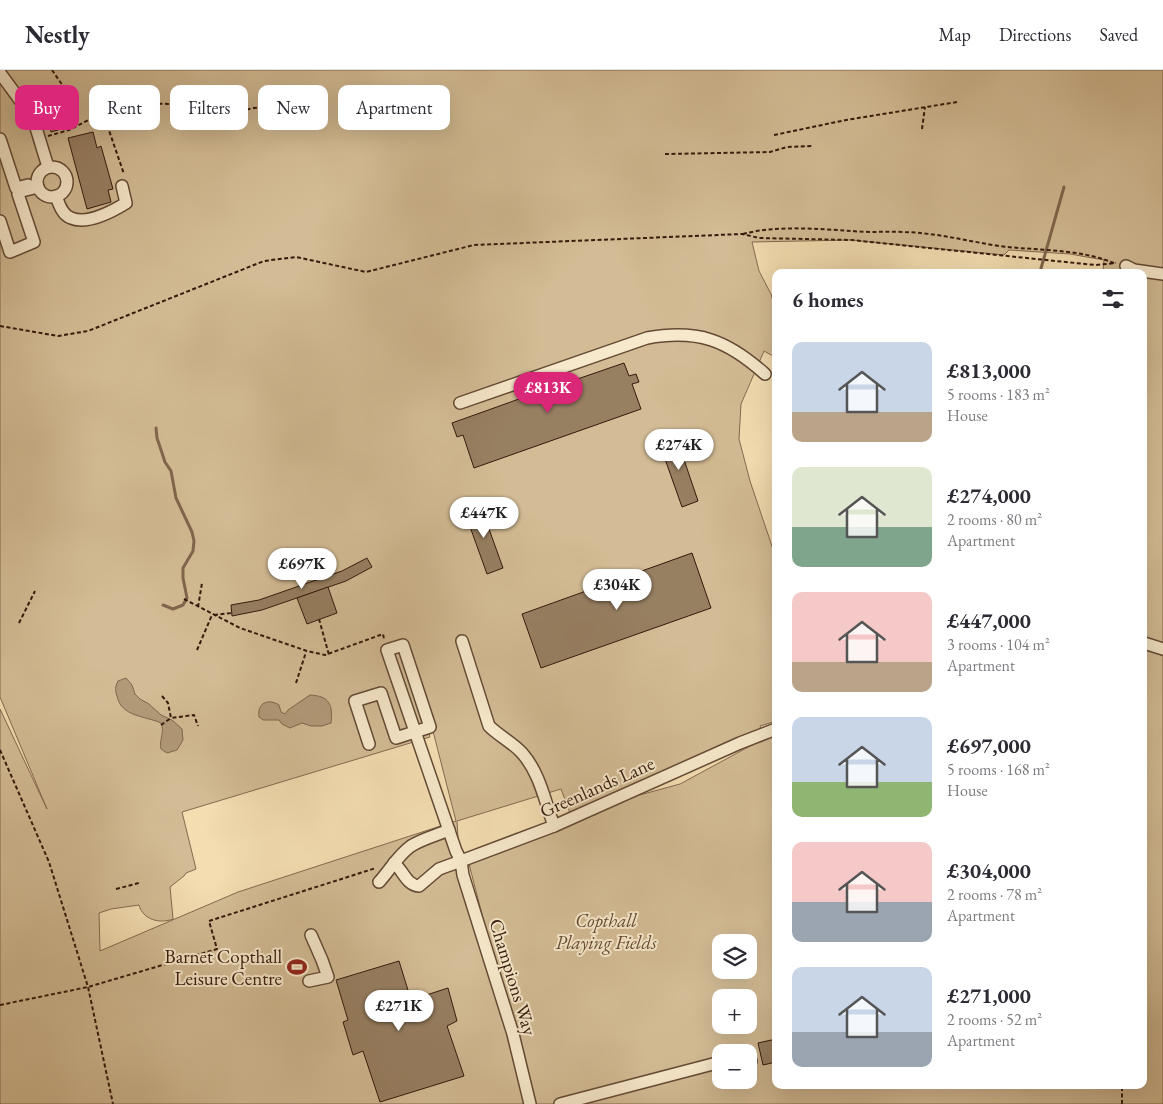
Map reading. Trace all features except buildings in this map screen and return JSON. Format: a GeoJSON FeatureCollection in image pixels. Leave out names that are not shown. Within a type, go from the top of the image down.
{"type":"FeatureCollection","features":[{"type":"Feature","properties":{"kind":"street"},"geometry":{"type":"LineString","coordinates":[[0,73],[32,118],[48,167]]}},
{"type":"Feature","properties":{"kind":"street"},"geometry":{"type":"LineString","coordinates":[[0,139],[16,188],[38,185]]}},
{"type":"Feature","properties":{"kind":"street"},"geometry":{"type":"LineString","coordinates":[[48,167],[58,167],[66,174],[66,189],[56,196],[44,194],[38,185],[40,173],[48,167]]}},
{"type":"Feature","properties":{"kind":"street"},"geometry":{"type":"LineString","coordinates":[[56,196],[64,212],[70,218],[77,220],[98,217],[112,212],[126,203],[123,180]]}},
{"type":"Feature","properties":{"kind":"street"},"geometry":{"type":"LineString","coordinates":[[0,221],[5,255],[34,242],[18,194],[38,185]]}},
{"type":"Feature","properties":{"kind":"street"},"geometry":{"type":"LineString","coordinates":[[1121,265],[1131,269]]}},
{"type":"Feature","properties":{"kind":"street"},"geometry":{"type":"LineString","coordinates":[[1147,272],[1163,274]]}},
{"type":"Feature","properties":{"kind":"street"},"geometry":{"type":"LineString","coordinates":[[460,402],[638,341],[666,335],[686,334],[723,344],[740,353],[765,374]]}},
{"type":"Feature","properties":{"kind":"street"},"geometry":{"type":"LineString","coordinates":[[462,641],[489,726],[521,752],[530,763],[554,826]]}},
{"type":"Feature","properties":{"kind":"street"},"geometry":{"type":"LineString","coordinates":[[1147,644],[1163,650]]}},
{"type":"Feature","properties":{"kind":"street"},"geometry":{"type":"LineString","coordinates":[[381,693],[396,738],[414,732],[430,727],[403,645],[387,650],[414,732],[461,861]]}},
{"type":"Feature","properties":{"kind":"street"},"geometry":{"type":"LineString","coordinates":[[369,744],[355,701],[400,687]]}},
{"type":"Feature","properties":{"kind":"street","name":"Greenlands Lane"},"geometry":{"type":"LineString","coordinates":[[394,862],[400,867],[409,883],[419,886],[438,869],[554,826],[772,731]]}},
{"type":"Feature","properties":{"kind":"street"},"geometry":{"type":"LineString","coordinates":[[379,882],[387,874],[394,862],[411,846],[449,830]]}},
{"type":"Feature","properties":{"kind":"street","name":"Champions Way"},"geometry":{"type":"LineString","coordinates":[[461,861],[463,875],[513,1034],[530,1104]]}},
{"type":"Feature","properties":{"kind":"street"},"geometry":{"type":"LineString","coordinates":[[309,981],[328,977],[311,935]]}},
{"type":"Feature","properties":{"kind":"street"},"geometry":{"type":"LineString","coordinates":[[560,1104],[712,1064]]}},
{"type":"Feature","properties":{"kind":"path"},"geometry":{"type":"LineString","coordinates":[[52,70],[62,85]]}},
{"type":"Feature","properties":{"kind":"path"},"geometry":{"type":"LineString","coordinates":[[774,135],[836,122],[957,102]]}},
{"type":"Feature","properties":{"kind":"path"},"geometry":{"type":"LineString","coordinates":[[160,103],[172,104],[198,115],[213,116],[258,108]]}},
{"type":"Feature","properties":{"kind":"path"},"geometry":{"type":"LineString","coordinates":[[922,129],[925,107]]}},
{"type":"Feature","properties":{"kind":"path"},"geometry":{"type":"LineString","coordinates":[[39,138],[69,130],[89,120]]}},
{"type":"Feature","properties":{"kind":"path"},"geometry":{"type":"LineString","coordinates":[[108,130],[123,180]]}},
{"type":"Feature","properties":{"kind":"path"},"geometry":{"type":"LineString","coordinates":[[665,154],[770,152],[787,147],[813,146]]}},
{"type":"Feature","properties":{"kind":"path"},"geometry":{"type":"LineString","coordinates":[[0,326],[58,336],[88,331],[264,261],[296,257],[366,272],[474,245],[742,234],[756,230],[800,229],[873,233],[904,232],[951,237],[999,246],[1065,250],[1098,256],[1121,265]]}},
{"type":"Feature","properties":{"kind":"path"},"geometry":{"type":"LineString","coordinates":[[742,234],[759,238],[851,240],[1095,265],[1121,265]]}},
{"type":"Feature","properties":{"kind":"path"},"geometry":{"type":"LineString","coordinates":[[198,607],[202,584]]}},
{"type":"Feature","properties":{"kind":"path"},"geometry":{"type":"LineString","coordinates":[[20,623],[35,591]]}},
{"type":"Feature","properties":{"kind":"path"},"geometry":{"type":"LineString","coordinates":[[184,599],[240,628],[325,656],[383,634],[386,645],[390,649]]}},
{"type":"Feature","properties":{"kind":"path"},"geometry":{"type":"LineString","coordinates":[[212,615],[232,613]]}},
{"type":"Feature","properties":{"kind":"path"},"geometry":{"type":"LineString","coordinates":[[197,650],[212,615]]}},
{"type":"Feature","properties":{"kind":"path"},"geometry":{"type":"LineString","coordinates":[[319,620],[329,654]]}},
{"type":"Feature","properties":{"kind":"path"},"geometry":{"type":"LineString","coordinates":[[296,683],[307,651]]}},
{"type":"Feature","properties":{"kind":"path"},"geometry":{"type":"LineString","coordinates":[[162,696],[168,703],[170,718]]}},
{"type":"Feature","properties":{"kind":"path"},"geometry":{"type":"LineString","coordinates":[[161,725],[170,718],[194,715],[198,726]]}},
{"type":"Feature","properties":{"kind":"path"},"geometry":{"type":"LineString","coordinates":[[0,750],[49,862],[88,987],[113,1104]]}},
{"type":"Feature","properties":{"kind":"path"},"geometry":{"type":"LineString","coordinates":[[0,1005],[88,987],[217,949],[208,921],[381,866]]}},
{"type":"Feature","properties":{"kind":"path"},"geometry":{"type":"LineString","coordinates":[[116,889],[139,883]]}},
{"type":"Feature","properties":{"kind":"path"},"geometry":{"type":"LineString","coordinates":[[1122,1089],[1122,1104]]}},
{"type":"Feature","properties":{"kind":"green space"},"geometry":{"type":"Polygon","coordinates":[[[0,70],[1163,70],[1163,649],[1147,644],[1147,269],[1103,269],[1104,260],[1070,254],[1009,250],[1004,255],[851,240],[752,242],[759,271],[772,298],[772,355],[764,351],[741,404],[739,439],[750,481],[772,546],[772,722],[760,726],[761,730],[570,813],[561,789],[457,821],[459,854],[525,1104],[0,1104],[0,709],[47,809],[0,697],[0,70]],[[408,655],[430,737],[182,812],[196,869],[186,873],[170,887],[173,919],[153,920],[144,914],[139,905],[111,909],[99,913],[100,951],[238,892],[456,821],[434,735],[408,655]]]}},
{"type":"Feature","properties":{"kind":"green space","name":"Copthall Playing Fields"},"geometry":{"type":"Polygon","coordinates":[[[1147,648],[1163,656],[1163,1104],[526,1104],[513,1034],[469,864],[592,808],[680,784],[772,734],[772,1089],[1147,1089],[1147,648]]]}},
{"type":"Feature","properties":{"kind":"shaded area"},"geometry":{"type":"Polygon","coordinates":[[[126,678],[140,699],[161,715],[172,720],[182,729],[183,740],[177,750],[167,753],[161,749],[161,723],[135,715],[123,708],[119,703],[116,685],[118,681],[126,678]]]}},
{"type":"Feature","properties":{"kind":"shaded area"},"geometry":{"type":"Polygon","coordinates":[[[310,695],[322,697],[329,703],[331,706],[331,723],[322,726],[311,726],[302,723],[290,728],[279,720],[263,720],[259,717],[260,708],[264,703],[271,702],[279,705],[281,712],[285,714],[310,695]]]}},
{"type":"Feature","properties":{"kind":"waterway"},"geometry":{"type":"LineString","coordinates":[[1041,269],[1064,187]]}},
{"type":"Feature","properties":{"kind":"waterway"},"geometry":{"type":"LineString","coordinates":[[156,428],[157,438],[165,462],[171,471],[176,498],[192,532],[194,541],[193,551],[183,568],[187,598],[183,605],[173,609],[163,605]]}},
{"type":"Feature","properties":{"kind":"place","name":"Barnet Copthall Leisure Centre"},"geometry":{"type":"Point","coordinates":[297,967]}}]}
